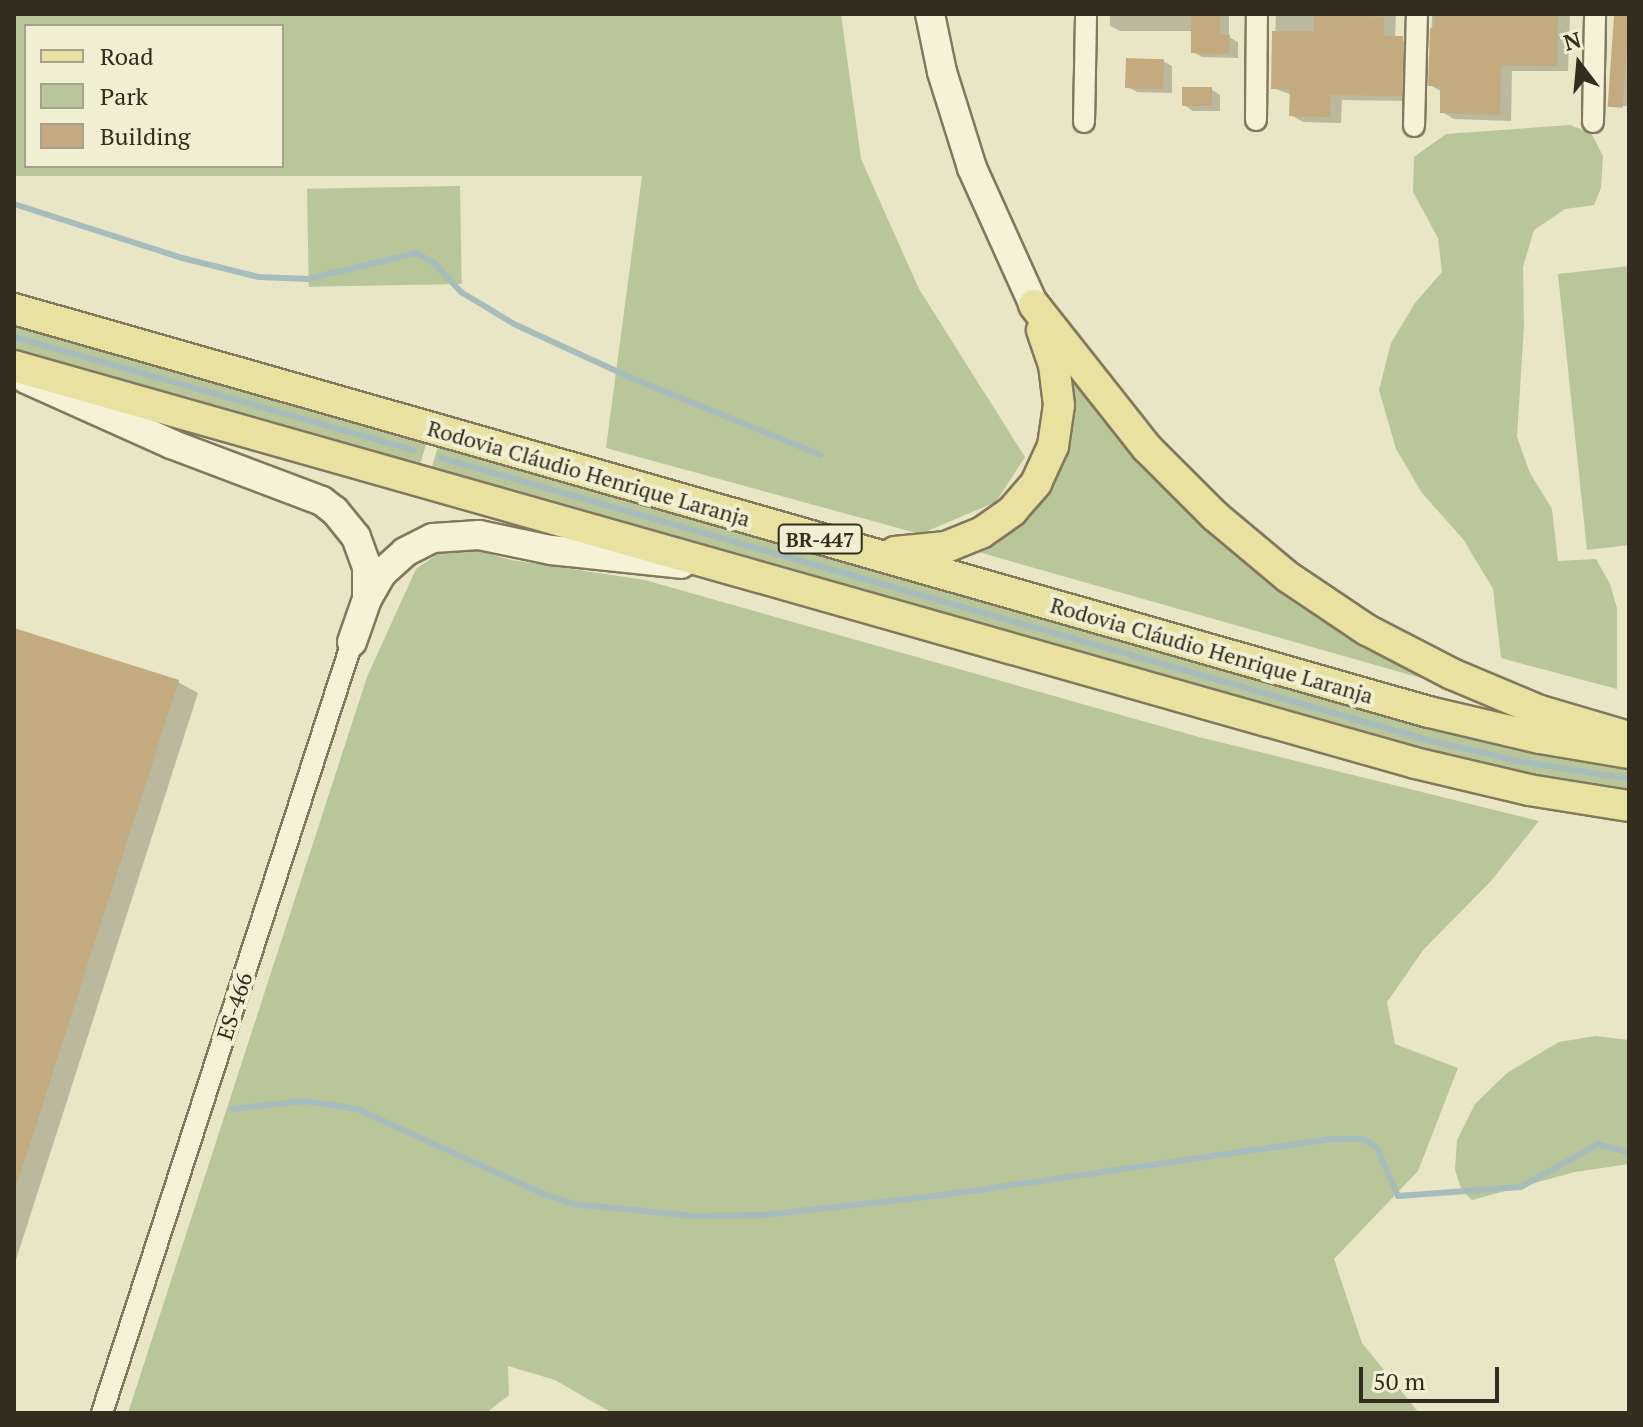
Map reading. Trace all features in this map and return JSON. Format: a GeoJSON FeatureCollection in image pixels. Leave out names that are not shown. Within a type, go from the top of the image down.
{"type":"FeatureCollection","features":[{"type":"Feature","properties":{"kind":"main road"},"geometry":{"type":"LineString","coordinates":[[872,553],[928,550],[964,541],[1012,511],[1036,483],[1053,446],[1059,405],[1054,365],[1034,305]]}},
{"type":"Feature","properties":{"kind":"main road"},"geometry":{"type":"LineString","coordinates":[[1034,305],[1116,412],[1169,471],[1215,516],[1288,577],[1367,630],[1452,674],[1540,711],[1629,737]]}},
{"type":"Feature","properties":{"kind":"main road","name":"Rodovia Cláudio Henrique Laranja"},"geometry":{"type":"LineString","coordinates":[[14,309],[1429,712],[1540,738],[1629,753]]}},
{"type":"Feature","properties":{"kind":"main road","name":"BR-447"},"geometry":{"type":"LineString","coordinates":[[14,366],[1415,763],[1529,790],[1629,806]]}},
{"type":"Feature","properties":{"kind":"street"},"geometry":{"type":"LineString","coordinates":[[930,14],[942,72],[972,168],[1034,305]]}},
{"type":"Feature","properties":{"kind":"street"},"geometry":{"type":"LineString","coordinates":[[1084,122],[1086,14]]}},
{"type":"Feature","properties":{"kind":"street"},"geometry":{"type":"LineString","coordinates":[[1256,120],[1257,14]]}},
{"type":"Feature","properties":{"kind":"street"},"geometry":{"type":"LineString","coordinates":[[1414,126],[1417,14]]}},
{"type":"Feature","properties":{"kind":"street"},"geometry":{"type":"LineString","coordinates":[[1593,122],[1595,14]]}},
{"type":"Feature","properties":{"kind":"street","name":"ES-466"},"geometry":{"type":"LineString","coordinates":[[14,373],[143,432],[322,501],[335,511],[356,537],[367,567],[367,599]]}},
{"type":"Feature","properties":{"kind":"street","name":"ES-466"},"geometry":{"type":"LineString","coordinates":[[102,1413],[352,642],[367,599],[382,573],[405,552],[448,535],[479,535],[551,550],[733,569]]}},
{"type":"Feature","properties":{"kind":"green space"},"geometry":{"type":"Polygon","coordinates":[[[14,14],[841,14],[861,159],[919,289],[1025,457],[996,502],[920,534],[606,448],[642,176],[14,176],[14,14]]]}},
{"type":"Feature","properties":{"kind":"green space"},"geometry":{"type":"Polygon","coordinates":[[[1570,125],[1591,133],[1603,156],[1601,188],[1594,205],[1565,209],[1534,230],[1523,267],[1524,325],[1517,437],[1530,473],[1552,509],[1558,561],[1596,559],[1610,584],[1617,608],[1617,689],[1501,658],[1493,589],[1463,539],[1422,493],[1396,449],[1379,390],[1391,343],[1415,303],[1442,272],[1438,238],[1413,192],[1414,157],[1446,134],[1570,125]]]}},
{"type":"Feature","properties":{"kind":"green space"},"geometry":{"type":"Polygon","coordinates":[[[460,186],[462,284],[309,287],[307,189],[460,186]]]}},
{"type":"Feature","properties":{"kind":"green space"},"geometry":{"type":"Polygon","coordinates":[[[1629,266],[1629,545],[1587,550],[1558,274],[1629,266]]]}},
{"type":"Feature","properties":{"kind":"green space"},"geometry":{"type":"Polygon","coordinates":[[[14,321],[427,440],[418,472],[14,356],[14,321]]]}},
{"type":"Feature","properties":{"kind":"green space"},"geometry":{"type":"Polygon","coordinates":[[[1067,364],[1212,532],[1246,562],[1280,588],[1456,688],[968,549],[1020,516],[1067,364]]]}},
{"type":"Feature","properties":{"kind":"green space"},"geometry":{"type":"Polygon","coordinates":[[[439,443],[1629,763],[1629,795],[1532,780],[430,473],[439,443]]]}},
{"type":"Feature","properties":{"kind":"green space"},"geometry":{"type":"Polygon","coordinates":[[[472,549],[511,560],[645,580],[1199,737],[1539,821],[1491,881],[1424,949],[1387,1002],[1395,1044],[1458,1068],[1418,1171],[1334,1259],[1362,1343],[1419,1413],[612,1413],[555,1380],[508,1366],[509,1395],[486,1413],[128,1413],[367,677],[416,569],[442,551],[472,549]]]}},
{"type":"Feature","properties":{"kind":"green space"},"geometry":{"type":"Polygon","coordinates":[[[1595,1036],[1629,1040],[1629,1164],[1575,1172],[1472,1200],[1462,1191],[1455,1170],[1457,1140],[1475,1104],[1507,1073],[1559,1042],[1595,1036]]]}},
{"type":"Feature","properties":{"kind":"building"},"geometry":{"type":"Polygon","coordinates":[[[1191,14],[1220,14],[1220,34],[1230,35],[1229,54],[1191,53],[1191,14]]]}},
{"type":"Feature","properties":{"kind":"building"},"geometry":{"type":"Polygon","coordinates":[[[1314,14],[1384,17],[1384,36],[1403,36],[1402,96],[1331,95],[1330,117],[1289,116],[1290,89],[1271,89],[1272,31],[1314,31],[1314,14]]]}},
{"type":"Feature","properties":{"kind":"building"},"geometry":{"type":"Polygon","coordinates":[[[1435,14],[1558,14],[1557,66],[1501,65],[1500,115],[1440,113],[1440,86],[1428,86],[1430,28],[1434,28],[1435,14]]]}},
{"type":"Feature","properties":{"kind":"building"},"geometry":{"type":"Polygon","coordinates":[[[1614,16],[1629,17],[1623,108],[1608,107],[1614,16]]]}},
{"type":"Feature","properties":{"kind":"building"},"geometry":{"type":"Polygon","coordinates":[[[1126,58],[1164,59],[1163,89],[1125,88],[1126,58]]]}},
{"type":"Feature","properties":{"kind":"building"},"geometry":{"type":"Polygon","coordinates":[[[1182,87],[1212,87],[1212,106],[1182,106],[1182,87]]]}},
{"type":"Feature","properties":{"kind":"building"},"geometry":{"type":"Polygon","coordinates":[[[14,628],[179,680],[17,1184],[14,1184],[14,628]]]}},
{"type":"Feature","properties":{"kind":"waterway"},"geometry":{"type":"LineString","coordinates":[[14,204],[182,258],[259,277],[308,279],[416,253],[434,263],[461,292],[514,324],[627,376],[821,455]]}},
{"type":"Feature","properties":{"kind":"waterway"},"geometry":{"type":"LineString","coordinates":[[14,337],[414,450]]}},
{"type":"Feature","properties":{"kind":"waterway"},"geometry":{"type":"LineString","coordinates":[[441,458],[1432,741],[1518,761],[1629,779]]}},
{"type":"Feature","properties":{"kind":"waterway"},"geometry":{"type":"LineString","coordinates":[[232,1109],[305,1101],[357,1109],[546,1195],[573,1204],[693,1216],[764,1215],[943,1195],[1332,1139],[1363,1139],[1377,1148],[1398,1196],[1521,1187],[1598,1144],[1629,1153]]}}]}
